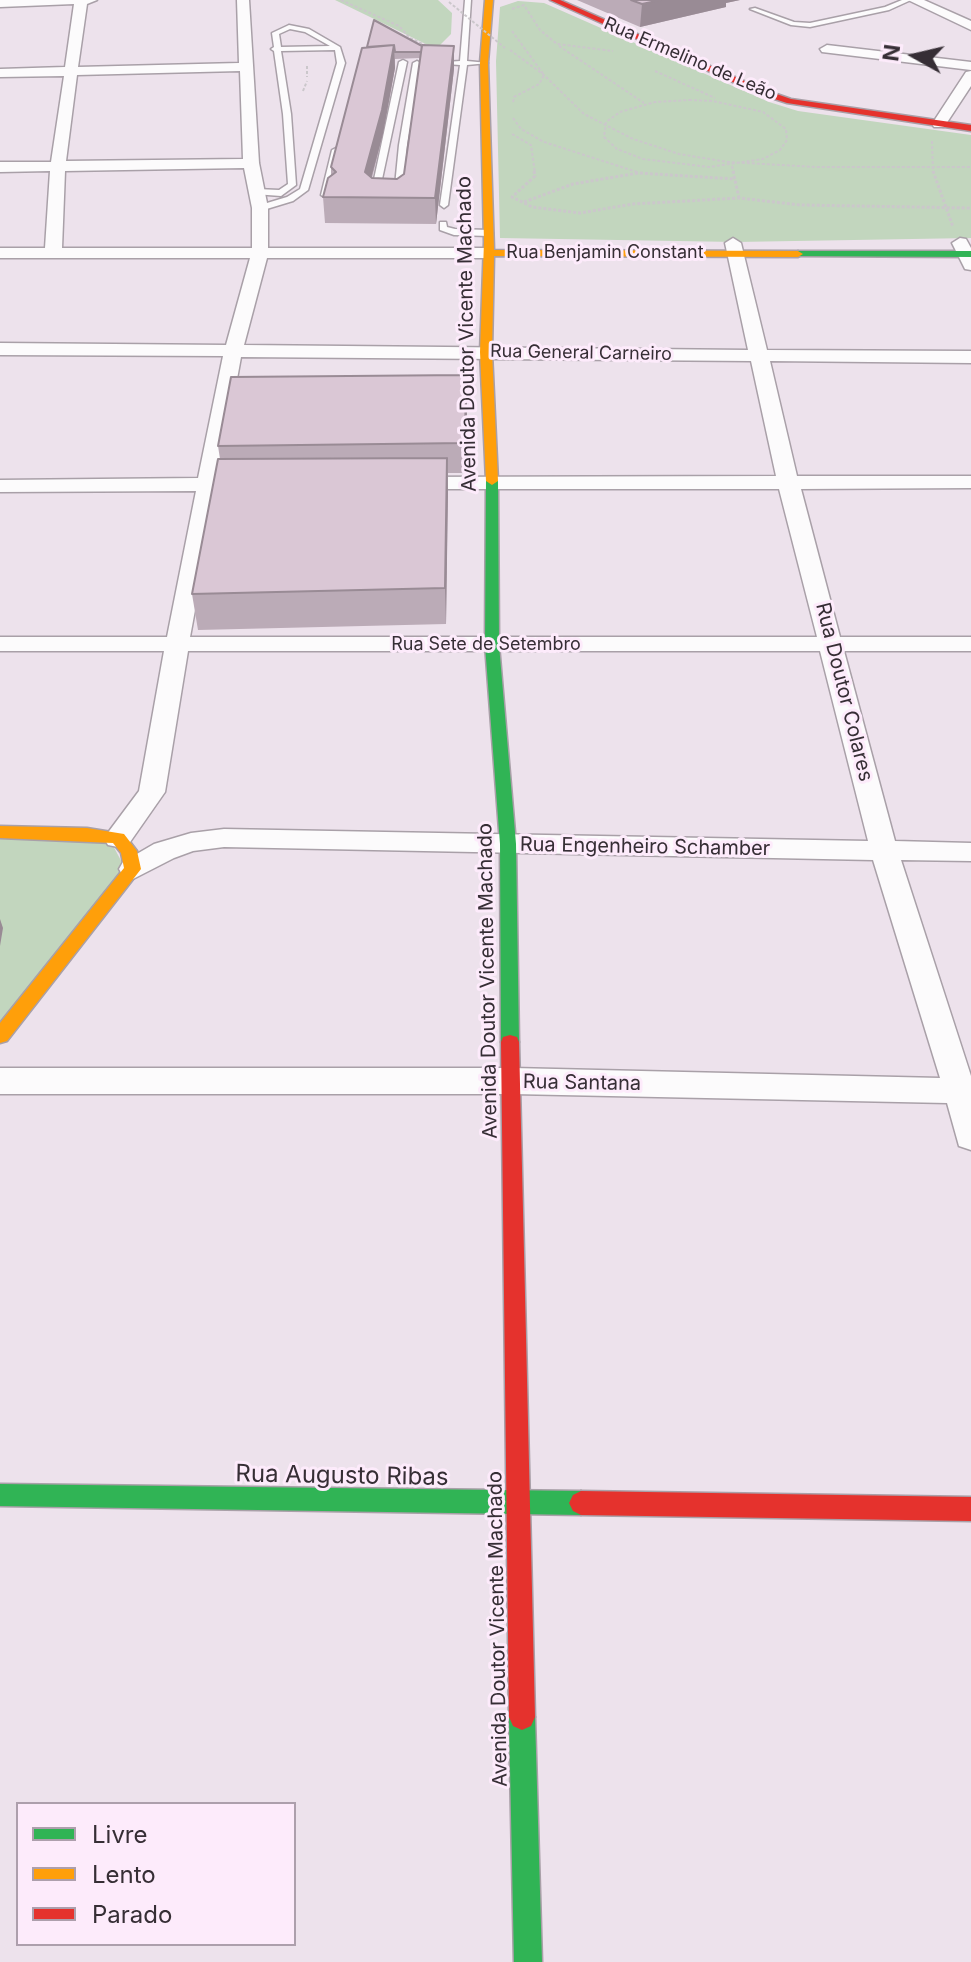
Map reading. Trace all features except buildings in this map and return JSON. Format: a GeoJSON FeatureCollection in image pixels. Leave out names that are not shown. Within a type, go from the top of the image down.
{"type":"FeatureCollection","features":[{"type":"Feature","properties":{"kind":"main road","name":"Rua Ermelino de Leão"},"geometry":{"type":"LineString","coordinates":[[554,0],[762,92],[790,101],[971,128]]}},
{"type":"Feature","properties":{"kind":"main road","name":"Avenida Doutor Vicente Machado"},"geometry":{"type":"LineString","coordinates":[[494,1],[484,63],[489,243],[486,352],[492,483],[492,645],[508,844],[516,1503],[528,1962]]}},
{"type":"Feature","properties":{"kind":"main road","name":"Rua Benjamin Constant"},"geometry":{"type":"LineString","coordinates":[[489,243],[968,252]]}},
{"type":"Feature","properties":{"kind":"main road"},"geometry":{"type":"LineString","coordinates":[[0,832],[87,834],[118,838],[129,851],[133,869],[0,1036]]}},
{"type":"Feature","properties":{"kind":"main road","name":"Rua Augusto Ribas"},"geometry":{"type":"LineString","coordinates":[[0,1495],[971,1509]]}},
{"type":"Feature","properties":{"kind":"street"},"geometry":{"type":"LineString","coordinates":[[53,253],[58,166],[81,0]]}},
{"type":"Feature","properties":{"kind":"street"},"geometry":{"type":"LineString","coordinates":[[0,3],[91,0]]}},
{"type":"Feature","properties":{"kind":"street"},"geometry":{"type":"LineString","coordinates":[[118,838],[152,792],[233,352],[260,246],[260,208],[251,163],[243,0]]}},
{"type":"Feature","properties":{"kind":"street"},"geometry":{"type":"LineString","coordinates":[[914,0],[971,26]]}},
{"type":"Feature","properties":{"kind":"street"},"geometry":{"type":"LineString","coordinates":[[827,49],[971,66]]}},
{"type":"Feature","properties":{"kind":"street"},"geometry":{"type":"LineString","coordinates":[[0,73],[245,67]]}},
{"type":"Feature","properties":{"kind":"street"},"geometry":{"type":"LineString","coordinates":[[939,124],[971,75]]}},
{"type":"Feature","properties":{"kind":"street"},"geometry":{"type":"LineString","coordinates":[[0,167],[251,163]]}},
{"type":"Feature","properties":{"kind":"street","name":"Rua Benjamin Constant"},"geometry":{"type":"LineString","coordinates":[[0,253],[489,243]]}},
{"type":"Feature","properties":{"kind":"street","name":"Rua Doutor Colares"},"geometry":{"type":"LineString","coordinates":[[734,248],[788,481],[884,851],[966,1091],[971,1137]]}},
{"type":"Feature","properties":{"kind":"street","name":"Rua General Carneiro"},"geometry":{"type":"LineString","coordinates":[[0,349],[971,357]]}},
{"type":"Feature","properties":{"kind":"street"},"geometry":{"type":"LineString","coordinates":[[382,483],[971,482]]}},
{"type":"Feature","properties":{"kind":"street"},"geometry":{"type":"LineString","coordinates":[[0,486],[271,484]]}},
{"type":"Feature","properties":{"kind":"street","name":"Rua Sete de Setembro"},"geometry":{"type":"LineString","coordinates":[[0,644],[971,644]]}},
{"type":"Feature","properties":{"kind":"street","name":"Rua Engenheiro Schamber"},"geometry":{"type":"LineString","coordinates":[[133,869],[164,851],[191,842],[224,838],[971,852]]}},
{"type":"Feature","properties":{"kind":"street","name":"Rua Santana"},"geometry":{"type":"LineString","coordinates":[[0,1081],[513,1081],[966,1091]]}},
{"type":"Feature","properties":{"kind":"lane"},"geometry":{"type":"LineString","coordinates":[[443,201],[464,63],[468,0]]}},
{"type":"Feature","properties":{"kind":"lane"},"geometry":{"type":"LineString","coordinates":[[753,9],[793,24],[810,25],[887,9],[908,0]]}},
{"type":"Feature","properties":{"kind":"lane"},"geometry":{"type":"LineString","coordinates":[[257,192],[281,193],[292,185],[287,114],[275,33],[289,27],[307,30],[338,48],[341,63],[304,190],[290,199],[260,208]]}},
{"type":"Feature","properties":{"kind":"lane"},"geometry":{"type":"LineString","coordinates":[[275,49],[338,48]]}},
{"type":"Feature","properties":{"kind":"lane"},"geometry":{"type":"LineString","coordinates":[[403,62],[373,198],[398,199],[403,145],[417,63]]}},
{"type":"Feature","properties":{"kind":"lane"},"geometry":{"type":"LineString","coordinates":[[392,63],[484,63]]}},
{"type":"Feature","properties":{"kind":"lane"},"geometry":{"type":"LineString","coordinates":[[331,198],[325,195],[338,144]]}},
{"type":"Feature","properties":{"kind":"lane"},"geometry":{"type":"LineString","coordinates":[[443,224],[447,230],[489,243]]}},
{"type":"Feature","properties":{"kind":"path"},"geometry":{"type":"LineString","coordinates":[[341,0],[399,26],[410,38],[431,48]]}},
{"type":"Feature","properties":{"kind":"path"},"geometry":{"type":"LineString","coordinates":[[449,2],[505,48],[520,55],[584,114],[633,139],[679,154],[750,164],[816,167],[971,167]]}},
{"type":"Feature","properties":{"kind":"path"},"geometry":{"type":"LineString","coordinates":[[544,75],[512,31],[512,8],[524,5],[540,30],[557,44],[645,104]]}},
{"type":"Feature","properties":{"kind":"path"},"geometry":{"type":"LineString","coordinates":[[557,44],[615,51]]}},
{"type":"Feature","properties":{"kind":"path"},"geometry":{"type":"LineString","coordinates":[[643,66],[703,95],[772,115]]}},
{"type":"Feature","properties":{"kind":"path"},"geometry":{"type":"LineString","coordinates":[[512,106],[514,97],[539,84],[544,75]]}},
{"type":"Feature","properties":{"kind":"path"},"geometry":{"type":"LineString","coordinates":[[301,79],[313,79],[307,81],[301,79]]}},
{"type":"Feature","properties":{"kind":"path"},"geometry":{"type":"LineString","coordinates":[[305,91],[307,81]]}},
{"type":"Feature","properties":{"kind":"path"},"geometry":{"type":"LineString","coordinates":[[713,101],[763,112],[786,129],[787,140],[780,150],[750,164],[674,165],[629,154],[604,137],[604,125],[613,115],[645,104],[713,101]]}},
{"type":"Feature","properties":{"kind":"path"},"geometry":{"type":"LineString","coordinates":[[638,173],[610,161],[544,142],[521,129],[511,115],[509,133],[531,145],[535,176],[512,197],[532,207],[580,213],[633,204],[739,198],[800,205],[971,208]]}},
{"type":"Feature","properties":{"kind":"path"},"geometry":{"type":"LineString","coordinates":[[939,124],[932,140],[931,167],[944,208],[968,252]]}},
{"type":"Feature","properties":{"kind":"path"},"geometry":{"type":"LineString","coordinates":[[732,166],[739,198]]}},
{"type":"Feature","properties":{"kind":"path"},"geometry":{"type":"LineString","coordinates":[[523,203],[573,184],[638,173],[735,179]]}},
{"type":"Feature","properties":{"kind":"green space"},"geometry":{"type":"Polygon","coordinates":[[[335,0],[438,0],[452,13],[451,34],[436,49],[335,0]]]}},
{"type":"Feature","properties":{"kind":"green space"},"geometry":{"type":"Polygon","coordinates":[[[518,1],[544,3],[769,102],[798,111],[971,135],[971,238],[736,242],[500,238],[496,61],[500,7],[518,1]]]}},
{"type":"Feature","properties":{"kind":"green space"},"geometry":{"type":"Polygon","coordinates":[[[0,837],[110,840],[126,870],[0,1028],[0,837]]]}},
{"type":"Feature","properties":{"kind":"traffic: fast"},"geometry":{"type":"LineString","coordinates":[[798,254],[971,254]]}},
{"type":"Feature","properties":{"kind":"traffic: fast"},"geometry":{"type":"LineString","coordinates":[[492,481],[492,645],[508,844],[510,1042]]}},
{"type":"Feature","properties":{"kind":"traffic: fast"},"geometry":{"type":"LineString","coordinates":[[0,1495],[581,1503]]}},
{"type":"Feature","properties":{"kind":"traffic: fast"},"geometry":{"type":"LineString","coordinates":[[522,1717],[528,1962]]}},
{"type":"Feature","properties":{"kind":"traffic: slow"},"geometry":{"type":"LineString","coordinates":[[489,0],[484,63],[489,242],[486,352],[492,481]]}},
{"type":"Feature","properties":{"kind":"traffic: slow"},"geometry":{"type":"LineString","coordinates":[[489,253],[798,254]]}},
{"type":"Feature","properties":{"kind":"traffic: slow"},"geometry":{"type":"LineString","coordinates":[[0,832],[87,834],[118,838],[129,851],[133,869],[0,1036]]}},
{"type":"Feature","properties":{"kind":"traffic: jam"},"geometry":{"type":"LineString","coordinates":[[554,0],[762,92],[790,101],[971,128]]}},
{"type":"Feature","properties":{"kind":"traffic: jam"},"geometry":{"type":"LineString","coordinates":[[510,1042],[522,1717]]}},
{"type":"Feature","properties":{"kind":"traffic: jam"},"geometry":{"type":"LineString","coordinates":[[581,1503],[971,1509]]}}]}
